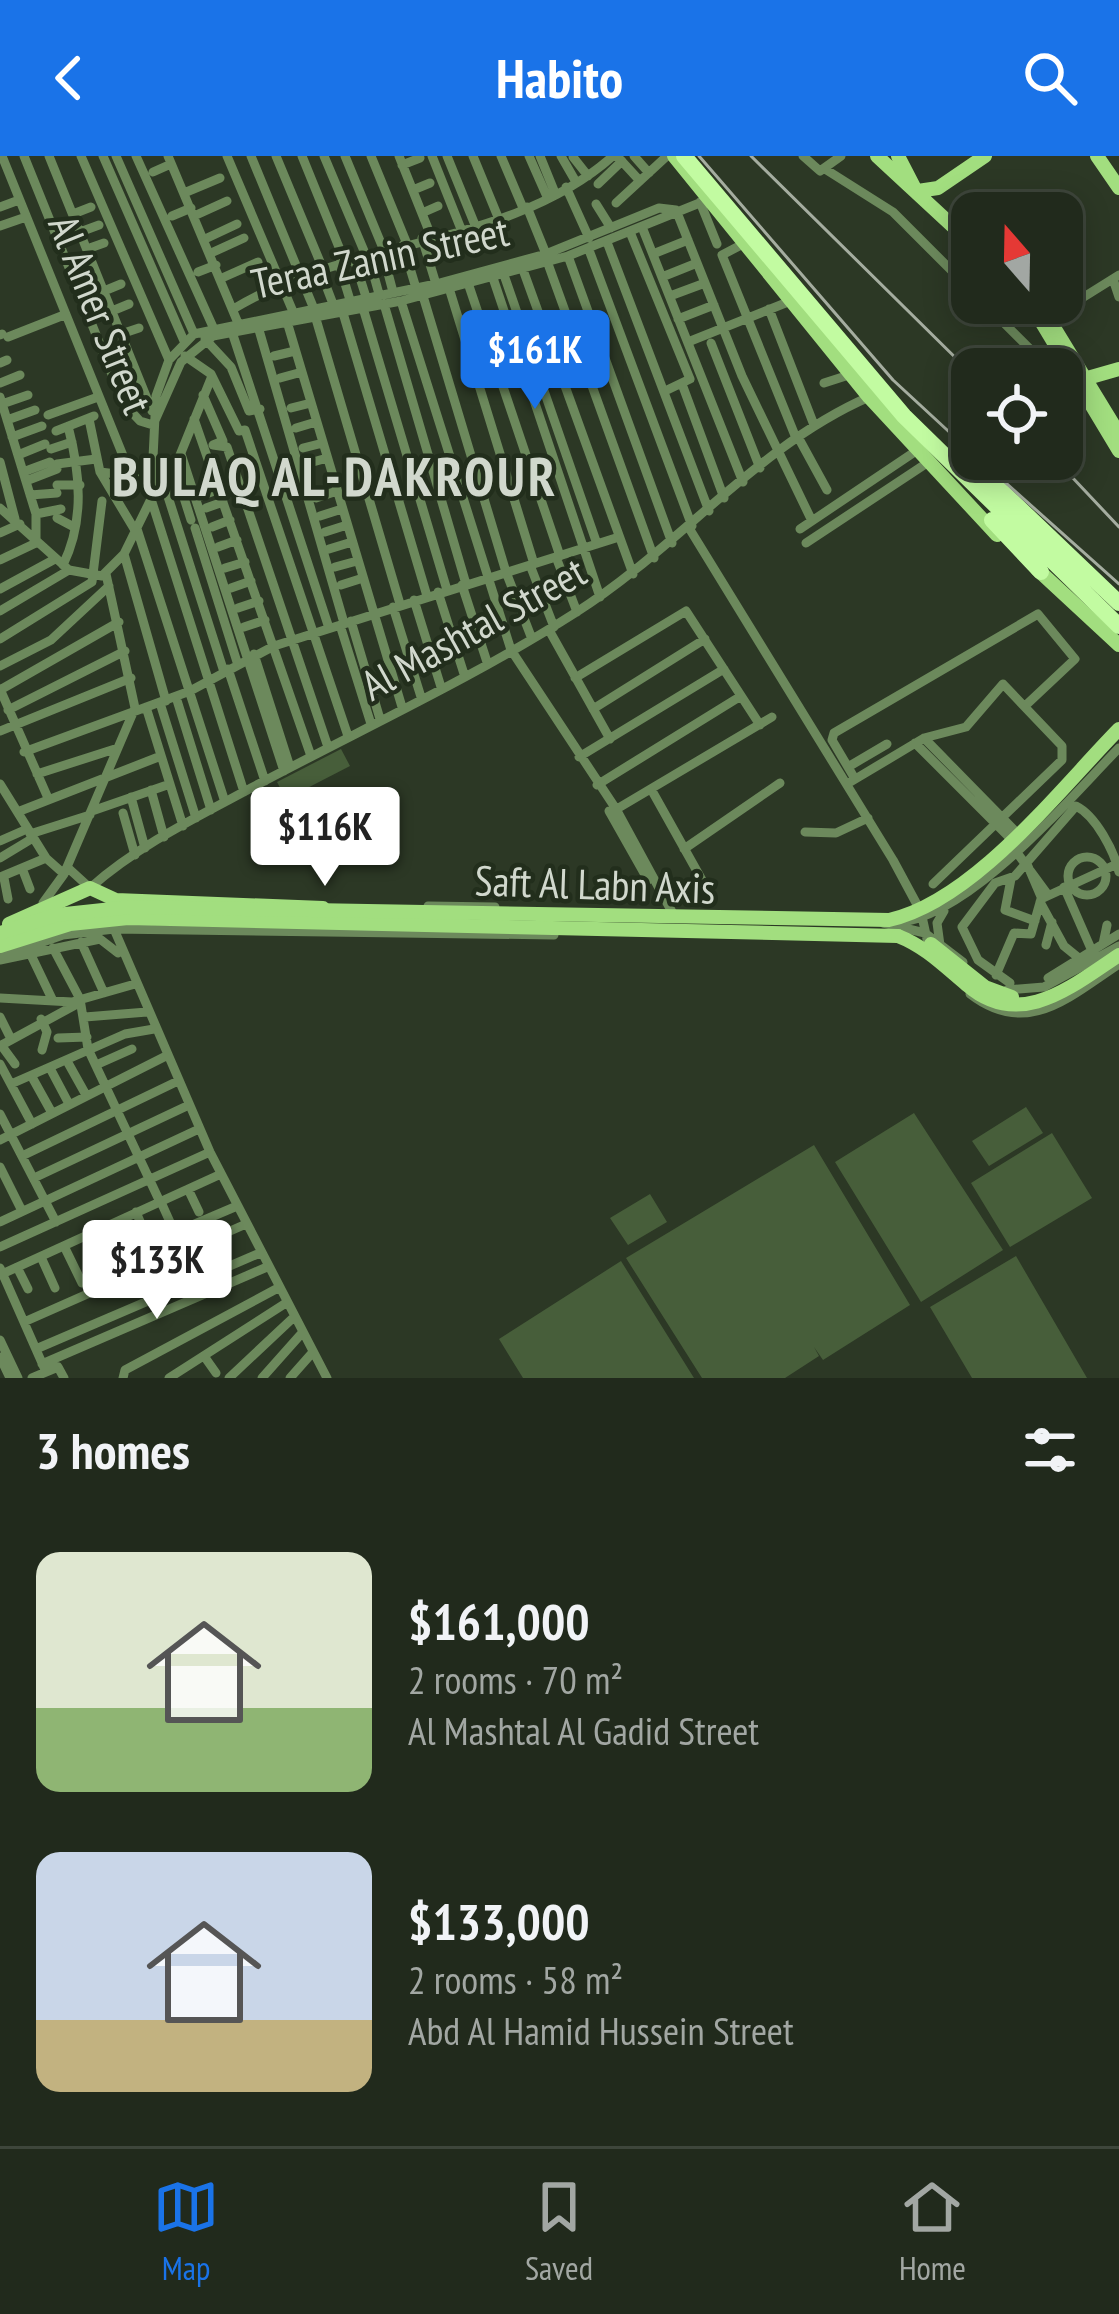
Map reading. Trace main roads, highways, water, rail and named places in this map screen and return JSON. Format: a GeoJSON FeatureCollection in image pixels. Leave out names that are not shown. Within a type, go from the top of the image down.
{"type":"FeatureCollection","features":[{"type":"Feature","properties":{"kind":"highway"},"geometry":{"type":"LineString","coordinates":[[688,156],[878,397],[1044,566],[1119,630]]}},
{"type":"Feature","properties":{"kind":"highway"},"geometry":{"type":"LineString","coordinates":[[688,156],[935,457],[1119,616]]}},
{"type":"Feature","properties":{"kind":"highway"},"geometry":{"type":"LineString","coordinates":[[878,397],[1044,566]]}},
{"type":"Feature","properties":{"kind":"highway"},"geometry":{"type":"LineString","coordinates":[[935,457],[985,476],[1119,603]]}},
{"type":"Feature","properties":{"kind":"main road"},"geometry":{"type":"LineString","coordinates":[[670,156],[852,374],[878,397]]}},
{"type":"Feature","properties":{"kind":"main road"},"geometry":{"type":"LineString","coordinates":[[916,189],[938,188],[985,156]]}},
{"type":"Feature","properties":{"kind":"main road"},"geometry":{"type":"LineString","coordinates":[[1100,157],[1119,188]]}},
{"type":"Feature","properties":{"kind":"main road"},"geometry":{"type":"LineString","coordinates":[[887,158],[951,222]]}},
{"type":"Feature","properties":{"kind":"main road"},"geometry":{"type":"LineString","coordinates":[[1048,324],[1119,434]]}},
{"type":"Feature","properties":{"kind":"main road"},"geometry":{"type":"LineString","coordinates":[[1083,388],[1119,370]]}},
{"type":"Feature","properties":{"kind":"main road"},"geometry":{"type":"LineString","coordinates":[[1083,388],[1119,370]]}},
{"type":"Feature","properties":{"kind":"main road"},"geometry":{"type":"LineString","coordinates":[[1083,392],[1119,423]]}},
{"type":"Feature","properties":{"kind":"main road"},"geometry":{"type":"LineString","coordinates":[[1083,394],[1119,451]]}},
{"type":"Feature","properties":{"kind":"main road"},"geometry":{"type":"LineString","coordinates":[[1044,566],[1119,645]]}},
{"type":"Feature","properties":{"kind":"main road","name":"Saft Al Labn Axis"},"geometry":{"type":"LineString","coordinates":[[0,930],[56,915],[119,907],[889,920],[920,911],[954,889],[1119,729]]}},
{"type":"Feature","properties":{"kind":"main road"},"geometry":{"type":"LineString","coordinates":[[0,930],[90,888],[107,899],[323,908]]}},
{"type":"Feature","properties":{"kind":"main road","name":"Saft Al Labn Axis"},"geometry":{"type":"LineString","coordinates":[[0,946],[70,923],[128,918],[686,930],[895,928]]}},
{"type":"Feature","properties":{"kind":"main road"},"geometry":{"type":"LineString","coordinates":[[895,928],[979,995],[1020,1006],[1050,999],[1119,961]]}},
{"type":"Feature","properties":{"kind":"main road"},"geometry":{"type":"LineString","coordinates":[[895,928],[926,941],[985,987],[1042,995],[1119,961]]}},
{"type":"Feature","properties":{"kind":"railway"},"geometry":{"type":"LineString","coordinates":[[699,156],[893,380],[951,434]]}},
{"type":"Feature","properties":{"kind":"railway"},"geometry":{"type":"LineString","coordinates":[[751,156],[951,353]]}},
{"type":"Feature","properties":{"kind":"railway"},"geometry":{"type":"LineString","coordinates":[[1003,480],[1119,584]]}},
{"type":"Feature","properties":{"kind":"railway"},"geometry":{"type":"LineString","coordinates":[[1075,480],[1119,527]]}},
{"type":"Feature","properties":{"kind":"district","name":"BULAQ AL-DAKROUR"},"geometry":{"type":"Point","coordinates":[335,476]}}]}
